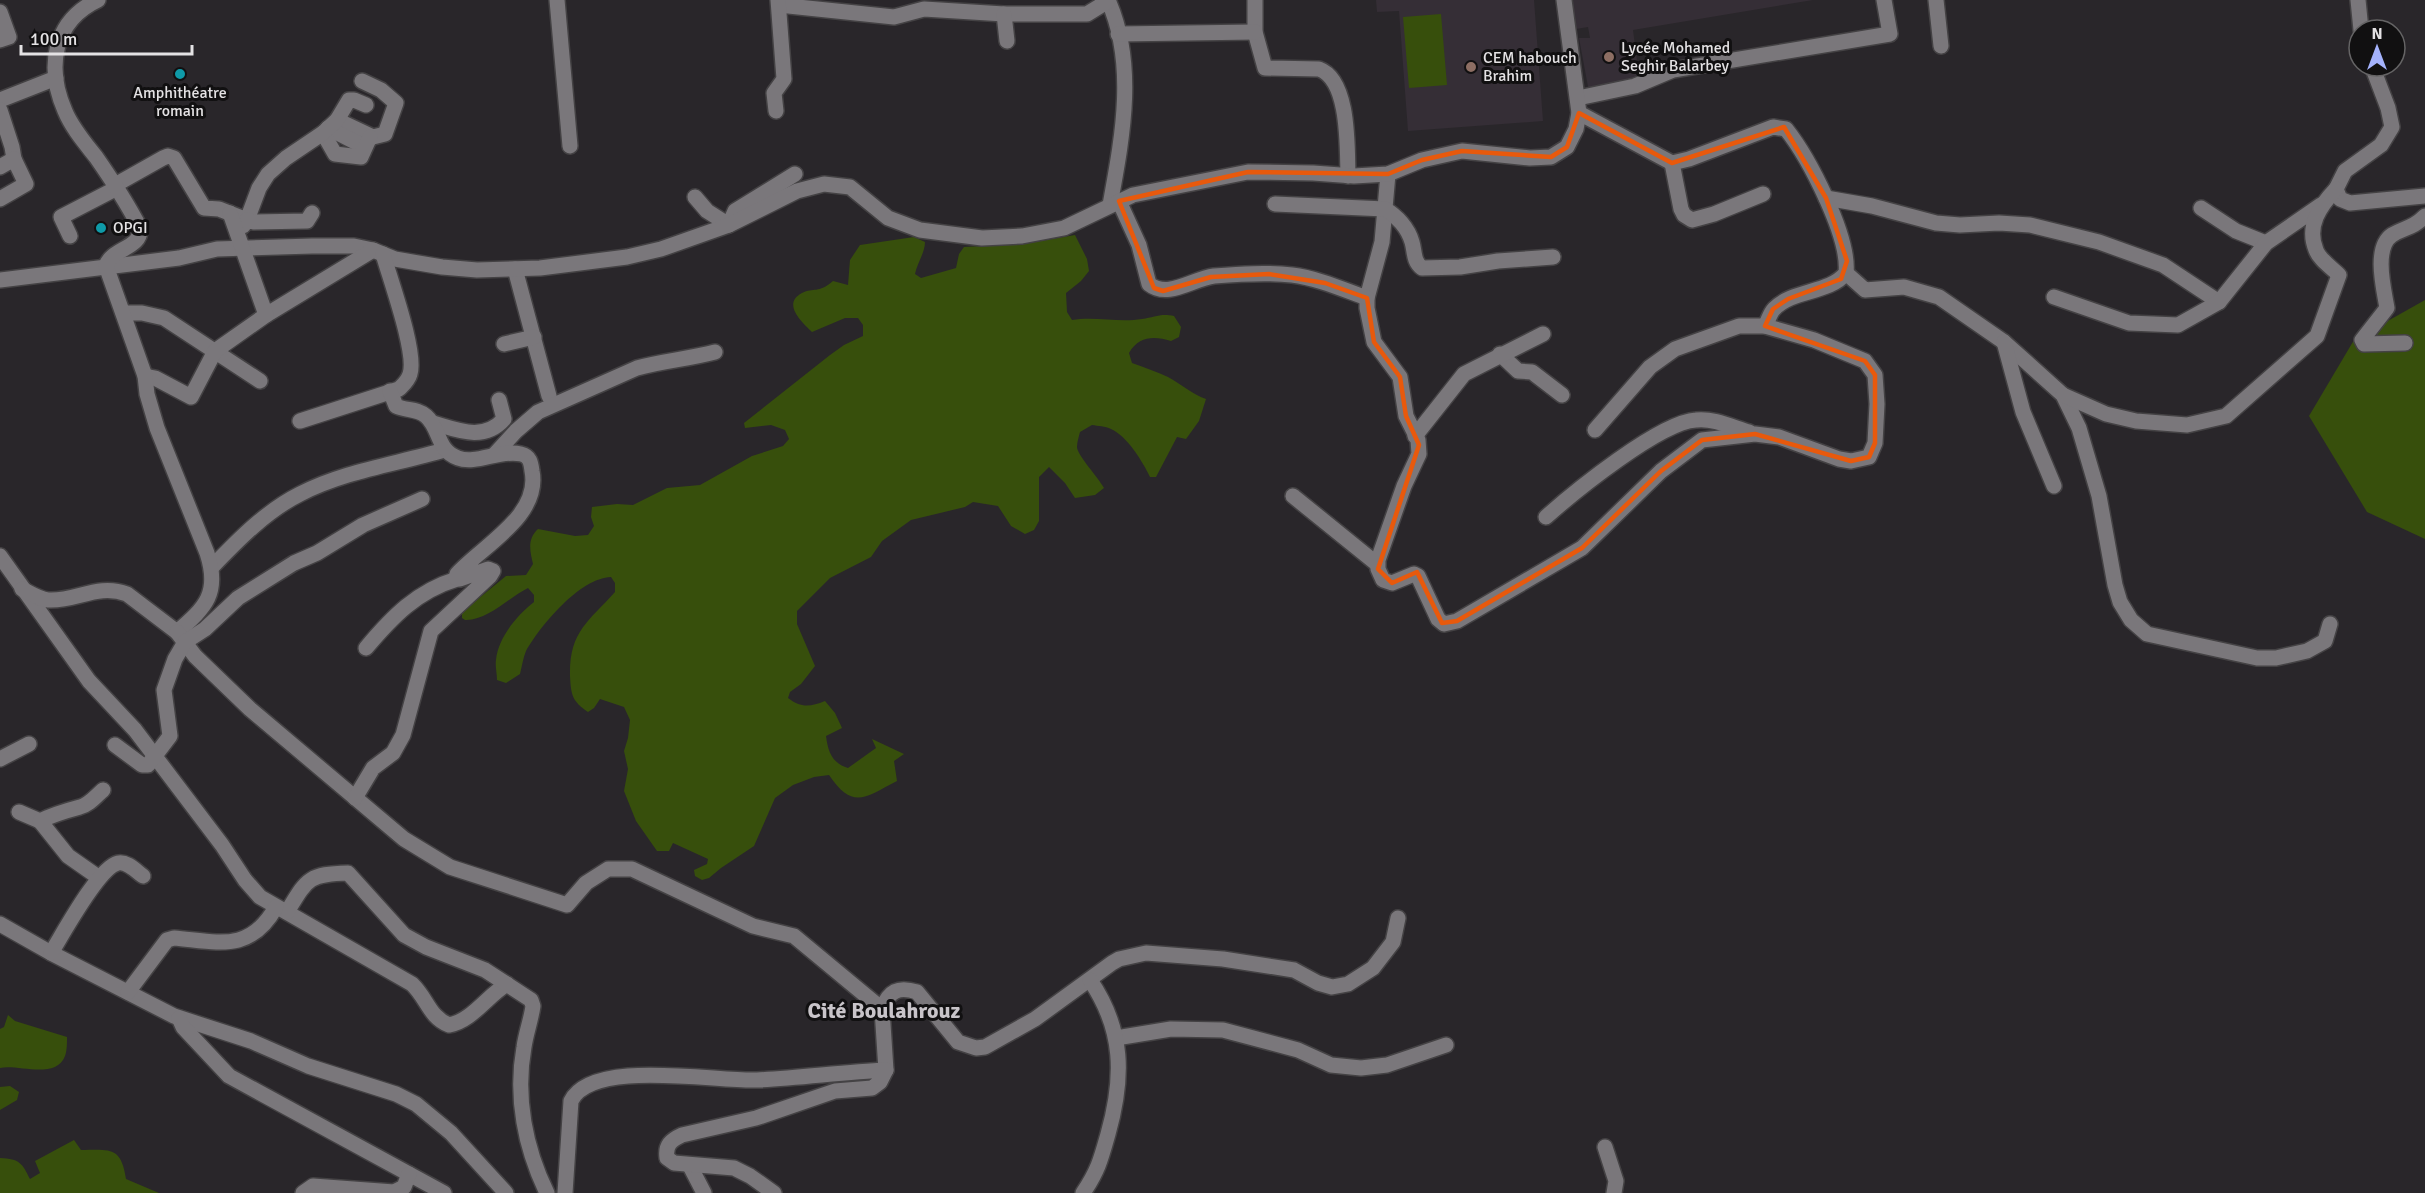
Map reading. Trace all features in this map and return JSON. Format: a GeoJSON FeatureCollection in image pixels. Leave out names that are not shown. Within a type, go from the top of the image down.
{"type":"FeatureCollection","features":[{"type":"Feature","properties":{"kind":"street"},"geometry":{"type":"LineString","coordinates":[[98,0],[78,13],[61,35],[56,47],[56,78],[65,112],[116,186],[141,232],[135,242],[110,258],[106,266],[145,376],[156,428],[185,494],[212,567],[213,582],[207,603],[181,637],[164,690],[170,736],[148,765],[142,765],[115,745]]}},
{"type":"Feature","properties":{"kind":"street"},"geometry":{"type":"LineString","coordinates":[[557,0],[570,146]]}},
{"type":"Feature","properties":{"kind":"street"},"geometry":{"type":"LineString","coordinates":[[1255,0],[1256,32],[1263,66],[1266,69],[1319,69],[1327,72],[1334,81],[1344,111],[1348,176]]}},
{"type":"Feature","properties":{"kind":"street"},"geometry":{"type":"LineString","coordinates":[[0,280],[179,258],[217,249],[240,240],[354,246],[416,264],[477,270],[515,269],[642,254],[680,244],[729,225],[796,191],[824,184],[850,187],[888,218],[903,225],[940,233],[982,238],[1022,236],[1064,228],[1115,203],[1146,192],[1248,172],[1303,172],[1348,176],[1388,174],[1422,160],[1462,151],[1530,158],[1551,157],[1567,147],[1576,129],[1578,106],[1564,0]]}},
{"type":"Feature","properties":{"kind":"street"},"geometry":{"type":"LineString","coordinates":[[1578,106],[1674,70],[1890,34],[1884,0]]}},
{"type":"Feature","properties":{"kind":"street"},"geometry":{"type":"LineString","coordinates":[[1936,0],[1941,46]]}},
{"type":"Feature","properties":{"kind":"street"},"geometry":{"type":"LineString","coordinates":[[2358,0],[2360,18]]}},
{"type":"Feature","properties":{"kind":"street"},"geometry":{"type":"LineString","coordinates":[[776,111],[774,93],[784,79],[778,3],[894,17],[924,9],[1005,14],[1087,14],[1108,1],[1118,34],[1126,105],[1115,203],[1139,245],[1149,284],[1162,291],[1211,277],[1293,275],[1325,283],[1366,298]]}},
{"type":"Feature","properties":{"kind":"street"},"geometry":{"type":"LineString","coordinates":[[0,12],[9,37],[0,40]]}},
{"type":"Feature","properties":{"kind":"street"},"geometry":{"type":"LineString","coordinates":[[1005,14],[1007,41]]}},
{"type":"Feature","properties":{"kind":"street"},"geometry":{"type":"LineString","coordinates":[[1118,34],[1256,32]]}},
{"type":"Feature","properties":{"kind":"street"},"geometry":{"type":"LineString","coordinates":[[0,100],[56,78]]}},
{"type":"Feature","properties":{"kind":"street"},"geometry":{"type":"LineString","coordinates":[[2054,297],[2129,323],[2178,325],[2219,302],[2266,243],[2321,205],[2336,189],[2345,171],[2381,145],[2392,127],[2388,108],[2377,78]]}},
{"type":"Feature","properties":{"kind":"street"},"geometry":{"type":"LineString","coordinates":[[329,127],[335,154],[361,157],[368,142],[385,134],[396,104],[381,90],[362,81]]}},
{"type":"Feature","properties":{"kind":"street"},"geometry":{"type":"LineString","coordinates":[[240,240],[259,188],[268,174],[329,127],[349,100],[366,105]]}},
{"type":"Feature","properties":{"kind":"street"},"geometry":{"type":"LineString","coordinates":[[1578,106],[1672,163],[1689,159],[1770,128],[1784,127],[1791,134],[1826,198],[1844,244],[1847,261],[1846,273],[1835,282],[1788,299],[1773,309],[1765,326]]}},
{"type":"Feature","properties":{"kind":"street"},"geometry":{"type":"LineString","coordinates":[[0,110],[12,147],[7,163],[26,184],[0,199]]}},
{"type":"Feature","properties":{"kind":"street"},"geometry":{"type":"LineString","coordinates":[[329,127],[368,142]]}},
{"type":"Feature","properties":{"kind":"street"},"geometry":{"type":"LineString","coordinates":[[70,236],[61,218],[163,158],[170,157],[174,158],[204,208],[230,213],[254,222],[307,221],[312,213]]}},
{"type":"Feature","properties":{"kind":"street"},"geometry":{"type":"LineString","coordinates":[[1672,163],[1684,215],[1692,220],[1714,214],[1763,194]]}},
{"type":"Feature","properties":{"kind":"street"},"geometry":{"type":"LineString","coordinates":[[729,225],[735,211],[795,174]]}},
{"type":"Feature","properties":{"kind":"street"},"geometry":{"type":"LineString","coordinates":[[1388,174],[1382,242],[1366,298],[1369,327],[1374,342],[1400,377],[1406,416],[1419,445],[1419,454],[1404,486],[1377,564],[1380,575],[1388,582],[1395,583],[1414,574],[1418,576],[1438,619],[1444,624],[1450,624],[1582,548],[1661,471],[1702,440],[1755,434]]}},
{"type":"Feature","properties":{"kind":"street"},"geometry":{"type":"LineString","coordinates":[[2336,189],[2340,199],[2350,203],[2425,196]]}},
{"type":"Feature","properties":{"kind":"street"},"geometry":{"type":"LineString","coordinates":[[695,197],[707,211],[729,225]]}},
{"type":"Feature","properties":{"kind":"street"},"geometry":{"type":"LineString","coordinates":[[1826,198],[1872,206],[1936,223],[2030,225],[2099,242],[2163,265],[2219,302]]}},
{"type":"Feature","properties":{"kind":"street"},"geometry":{"type":"LineString","coordinates":[[1275,204],[1385,208],[1405,227],[1411,238],[1416,261],[1422,268],[1452,268],[1498,261],[1553,257]]}},
{"type":"Feature","properties":{"kind":"street"},"geometry":{"type":"LineString","coordinates":[[1846,273],[1865,290],[1904,287],[1939,297],[2004,342],[2062,395],[2106,414],[2136,421],[2187,425],[2226,416],[2317,336],[2339,275],[2316,252],[2312,228],[2321,205]]}},
{"type":"Feature","properties":{"kind":"street"},"geometry":{"type":"LineString","coordinates":[[2201,208],[2236,231],[2266,243]]}},
{"type":"Feature","properties":{"kind":"street"},"geometry":{"type":"LineString","coordinates":[[230,213],[266,315]]}},
{"type":"Feature","properties":{"kind":"street"},"geometry":{"type":"LineString","coordinates":[[2405,343],[2364,344],[2362,340],[2387,308],[2382,280],[2382,249],[2391,236],[2415,226],[2425,216]]}},
{"type":"Feature","properties":{"kind":"street"},"geometry":{"type":"LineString","coordinates":[[145,376],[155,378],[190,397],[215,351],[287,302],[335,273],[378,252]]}},
{"type":"Feature","properties":{"kind":"street"},"geometry":{"type":"LineString","coordinates":[[300,421],[399,389],[406,383],[410,374],[411,356],[378,252]]}},
{"type":"Feature","properties":{"kind":"street"},"geometry":{"type":"LineString","coordinates":[[515,269],[549,396]]}},
{"type":"Feature","properties":{"kind":"street"},"geometry":{"type":"LineString","coordinates":[[123,314],[142,313],[164,318],[260,381]]}},
{"type":"Feature","properties":{"kind":"street"},"geometry":{"type":"LineString","coordinates":[[1546,517],[1577,490],[1629,453],[1673,427],[1695,419],[1717,422],[1755,434],[1779,438],[1851,461],[1869,456],[1875,443],[1877,404],[1875,375],[1865,361],[1814,340],[1765,326],[1739,326],[1675,349],[1650,367],[1595,430]]}},
{"type":"Feature","properties":{"kind":"street"},"geometry":{"type":"LineString","coordinates":[[1415,436],[1464,374],[1543,334]]}},
{"type":"Feature","properties":{"kind":"street"},"geometry":{"type":"LineString","coordinates":[[504,345],[534,337]]}},
{"type":"Feature","properties":{"kind":"street"},"geometry":{"type":"LineString","coordinates":[[2004,342],[2023,412],[2054,486]]}},
{"type":"Feature","properties":{"kind":"street"},"geometry":{"type":"LineString","coordinates":[[495,454],[528,420],[546,408],[637,368],[653,363],[685,360],[714,352]]}},
{"type":"Feature","properties":{"kind":"street"},"geometry":{"type":"LineString","coordinates":[[1500,354],[1518,372],[1532,372],[1562,395]]}},
{"type":"Feature","properties":{"kind":"street"},"geometry":{"type":"LineString","coordinates":[[390,391],[396,406],[419,411],[432,423],[460,431],[485,432],[504,419],[499,400]]}},
{"type":"Feature","properties":{"kind":"street"},"geometry":{"type":"LineString","coordinates":[[2062,395],[2079,428],[2099,496],[2120,602],[2131,620],[2147,634],[2257,658],[2276,658],[2307,651],[2325,641],[2330,624]]}},
{"type":"Feature","properties":{"kind":"street"},"geometry":{"type":"LineString","coordinates":[[432,423],[444,450],[454,457],[466,460],[507,452],[524,454],[530,460],[534,478],[528,503],[508,530],[473,557],[457,574],[457,579]]}},
{"type":"Feature","properties":{"kind":"street"},"geometry":{"type":"LineString","coordinates":[[212,567],[257,523],[300,493],[345,477],[444,450]]}},
{"type":"Feature","properties":{"kind":"street"},"geometry":{"type":"LineString","coordinates":[[1293,496],[1377,564]]}},
{"type":"Feature","properties":{"kind":"street"},"geometry":{"type":"LineString","coordinates":[[181,637],[205,629],[238,598],[294,563],[317,553],[363,525],[422,499]]}},
{"type":"Feature","properties":{"kind":"street"},"geometry":{"type":"LineString","coordinates":[[3,566],[22,588],[89,681],[135,730],[222,845],[245,880],[260,897],[412,984],[420,992],[434,1017],[449,1025],[463,1020],[498,989],[507,984]]}},
{"type":"Feature","properties":{"kind":"street"},"geometry":{"type":"LineString","coordinates":[[355,798],[373,768],[393,753],[403,735],[431,631],[493,571],[490,568],[439,584],[419,595],[366,648]]}},
{"type":"Feature","properties":{"kind":"street"},"geometry":{"type":"LineString","coordinates":[[22,588],[36,597],[54,600]]}},
{"type":"Feature","properties":{"kind":"street"},"geometry":{"type":"LineString","coordinates":[[42,616],[42,608],[54,600],[99,590],[120,591],[127,594],[181,637],[195,656],[250,708],[355,798],[404,839],[450,867],[567,905],[586,883],[608,869],[632,869],[753,926],[794,936],[882,1009]]}},
{"type":"Feature","properties":{"kind":"street"},"geometry":{"type":"LineString","coordinates":[[0,759],[29,744]]}},
{"type":"Feature","properties":{"kind":"street"},"geometry":{"type":"LineString","coordinates":[[40,821],[54,813],[80,807],[103,790]]}},
{"type":"Feature","properties":{"kind":"street"},"geometry":{"type":"LineString","coordinates":[[20,812],[40,821],[68,856],[98,877]]}},
{"type":"Feature","properties":{"kind":"street"},"geometry":{"type":"LineString","coordinates":[[51,953],[98,877],[109,867],[119,862],[126,863],[143,876]]}},
{"type":"Feature","properties":{"kind":"street"},"geometry":{"type":"LineString","coordinates":[[128,992],[161,945],[167,940],[174,938],[229,942],[243,940],[282,910],[312,877],[348,873],[404,935],[426,947],[485,970],[531,1000],[533,1006],[523,1056],[521,1098],[528,1140],[547,1193]]}},
{"type":"Feature","properties":{"kind":"street"},"geometry":{"type":"LineString","coordinates":[[774,1193],[734,1168],[720,1165],[690,1166],[674,1163],[667,1158],[667,1149],[675,1138],[756,1118],[835,1091],[872,1088],[880,1082],[886,1070],[882,1009],[891,992],[898,989],[917,992],[958,1042],[976,1048],[986,1047],[1035,1019],[1119,959],[1146,953],[1222,959],[1294,970],[1318,983],[1332,987],[1348,984],[1373,968],[1394,942],[1398,918]]}},
{"type":"Feature","properties":{"kind":"street"},"geometry":{"type":"LineString","coordinates":[[0,924],[51,953],[179,1018],[242,1038],[316,1069],[396,1094],[416,1104],[451,1133],[506,1193]]}},
{"type":"Feature","properties":{"kind":"street"},"geometry":{"type":"LineString","coordinates":[[1083,1193],[1097,1173],[1116,1104],[1119,1070],[1116,1038],[1107,1008],[1090,980]]}},
{"type":"Feature","properties":{"kind":"street"},"geometry":{"type":"LineString","coordinates":[[179,1018],[183,1026],[229,1076],[444,1193]]}},
{"type":"Feature","properties":{"kind":"street"},"geometry":{"type":"LineString","coordinates":[[1116,1038],[1171,1029],[1223,1030],[1298,1050],[1331,1065],[1361,1068],[1387,1065],[1446,1045]]}},
{"type":"Feature","properties":{"kind":"street"},"geometry":{"type":"LineString","coordinates":[[565,1193],[571,1101],[578,1091],[595,1082],[650,1075],[756,1080],[886,1070]]}},
{"type":"Feature","properties":{"kind":"street"},"geometry":{"type":"LineString","coordinates":[[1605,1147],[1616,1181],[1614,1193]]}},
{"type":"Feature","properties":{"kind":"street"},"geometry":{"type":"LineString","coordinates":[[690,1166],[704,1193]]}},
{"type":"Feature","properties":{"kind":"street"},"geometry":{"type":"LineString","coordinates":[[303,1193],[313,1186],[394,1192],[404,1187],[409,1174]]}},
{"type":"Feature","properties":{"kind":"highlighted area"},"geometry":{"type":"Polygon","coordinates":[[[1579,113],[1672,163],[1784,127],[1826,198],[1847,261],[1841,279],[1788,299],[1773,309],[1765,326],[1865,361],[1875,375],[1875,443],[1869,457],[1851,461],[1755,434],[1702,440],[1661,471],[1582,548],[1457,621],[1442,623],[1417,572],[1392,583],[1378,569],[1419,445],[1406,416],[1400,377],[1374,342],[1367,298],[1325,283],[1269,274],[1211,277],[1163,291],[1154,288],[1119,201],[1248,172],[1388,174],[1422,160],[1462,151],[1551,157],[1567,147],[1579,113]]]}},
{"type":"Feature","properties":{"kind":"shaded area","name":"CEM habouch Brahim"},"geometry":{"type":"Polygon","coordinates":[[[1376,0],[1534,0],[1543,121],[1408,131],[1399,11],[1377,12],[1376,0]]]}},
{"type":"Feature","properties":{"kind":"shaded area","name":"Lycée Mohamed Seghir Balarbey"},"geometry":{"type":"Polygon","coordinates":[[[1571,0],[1813,0],[1633,30],[1639,76],[1631,81],[1589,92],[1579,38],[1590,38],[1588,27],[1576,29],[1571,0]]]}},
{"type":"Feature","properties":{"kind":"green space"},"geometry":{"type":"Polygon","coordinates":[[[1441,14],[1447,85],[1409,88],[1403,17],[1441,14]]]}},
{"type":"Feature","properties":{"kind":"green space"},"geometry":{"type":"Polygon","coordinates":[[[1075,235],[1087,259],[1089,271],[1066,293],[1067,312],[1072,320],[1133,320],[1162,315],[1174,316],[1181,327],[1179,337],[1171,341],[1159,338],[1142,340],[1129,353],[1132,363],[1168,377],[1206,399],[1199,421],[1186,439],[1177,437],[1156,477],[1150,477],[1134,450],[1117,432],[1106,427],[1092,425],[1080,432],[1077,447],[1080,455],[1104,488],[1095,495],[1075,498],[1065,483],[1049,467],[1039,477],[1039,521],[1034,530],[1025,534],[1011,526],[998,506],[973,502],[965,507],[911,520],[882,541],[871,557],[830,578],[797,611],[797,624],[815,666],[801,684],[790,692],[788,698],[797,704],[806,706],[825,701],[835,713],[842,728],[826,736],[832,756],[843,766],[848,768],[876,748],[872,739],[904,754],[894,761],[897,781],[860,798],[845,793],[829,775],[814,777],[793,785],[775,798],[754,846],[709,878],[702,880],[695,876],[694,870],[707,864],[708,859],[673,843],[669,851],[657,851],[636,821],[624,791],[628,769],[624,751],[630,720],[624,707],[600,699],[588,712],[576,701],[572,693],[570,676],[573,649],[582,629],[615,592],[615,583],[611,577],[599,579],[587,585],[551,616],[526,651],[520,674],[506,683],[497,680],[496,662],[500,643],[521,613],[534,602],[534,595],[528,588],[489,613],[473,619],[465,620],[462,618],[462,612],[506,576],[526,575],[533,564],[531,541],[538,529],[575,536],[588,535],[594,526],[591,517],[592,507],[633,505],[667,488],[700,485],[752,456],[783,446],[789,439],[785,430],[771,425],[745,428],[744,423],[830,355],[863,336],[863,325],[858,318],[845,318],[812,332],[799,319],[793,302],[802,293],[824,288],[833,281],[848,285],[850,260],[860,245],[914,237],[925,242],[915,274],[921,278],[956,268],[959,254],[964,247],[1024,244],[1075,235]]]}},
{"type":"Feature","properties":{"kind":"green space"},"geometry":{"type":"Polygon","coordinates":[[[2425,300],[2425,539],[2367,512],[2309,416],[2354,340],[2425,300]]]}},
{"type":"Feature","properties":{"kind":"green space"},"geometry":{"type":"Polygon","coordinates":[[[8,1015],[15,1021],[67,1037],[66,1054],[60,1063],[54,1067],[36,1070],[0,1068],[0,1029],[4,1027],[8,1015]]]}},
{"type":"Feature","properties":{"kind":"green space"},"geometry":{"type":"Polygon","coordinates":[[[10,1086],[19,1092],[17,1100],[0,1110],[0,1087],[10,1086]]]}},
{"type":"Feature","properties":{"kind":"green space"},"geometry":{"type":"Polygon","coordinates":[[[74,1140],[81,1150],[107,1150],[117,1155],[124,1168],[126,1179],[159,1193],[0,1193],[0,1158],[12,1159],[20,1163],[30,1179],[40,1173],[35,1161],[74,1140]]]}},
{"type":"Feature","properties":{"kind":"place","name":"Lycée Mohamed Seghir Balarbey"},"geometry":{"type":"Point","coordinates":[1609,57]}},
{"type":"Feature","properties":{"kind":"place","name":"CEM habouch Brahim"},"geometry":{"type":"Point","coordinates":[1471,67]}},
{"type":"Feature","properties":{"kind":"place","name":"Amphithéatre romain"},"geometry":{"type":"Point","coordinates":[180,74]}},
{"type":"Feature","properties":{"kind":"place","name":"OPGI"},"geometry":{"type":"Point","coordinates":[101,228]}},
{"type":"Feature","properties":{"kind":"district","name":"Cité Boulahrouz"},"geometry":{"type":"Point","coordinates":[884,1010]}}]}
